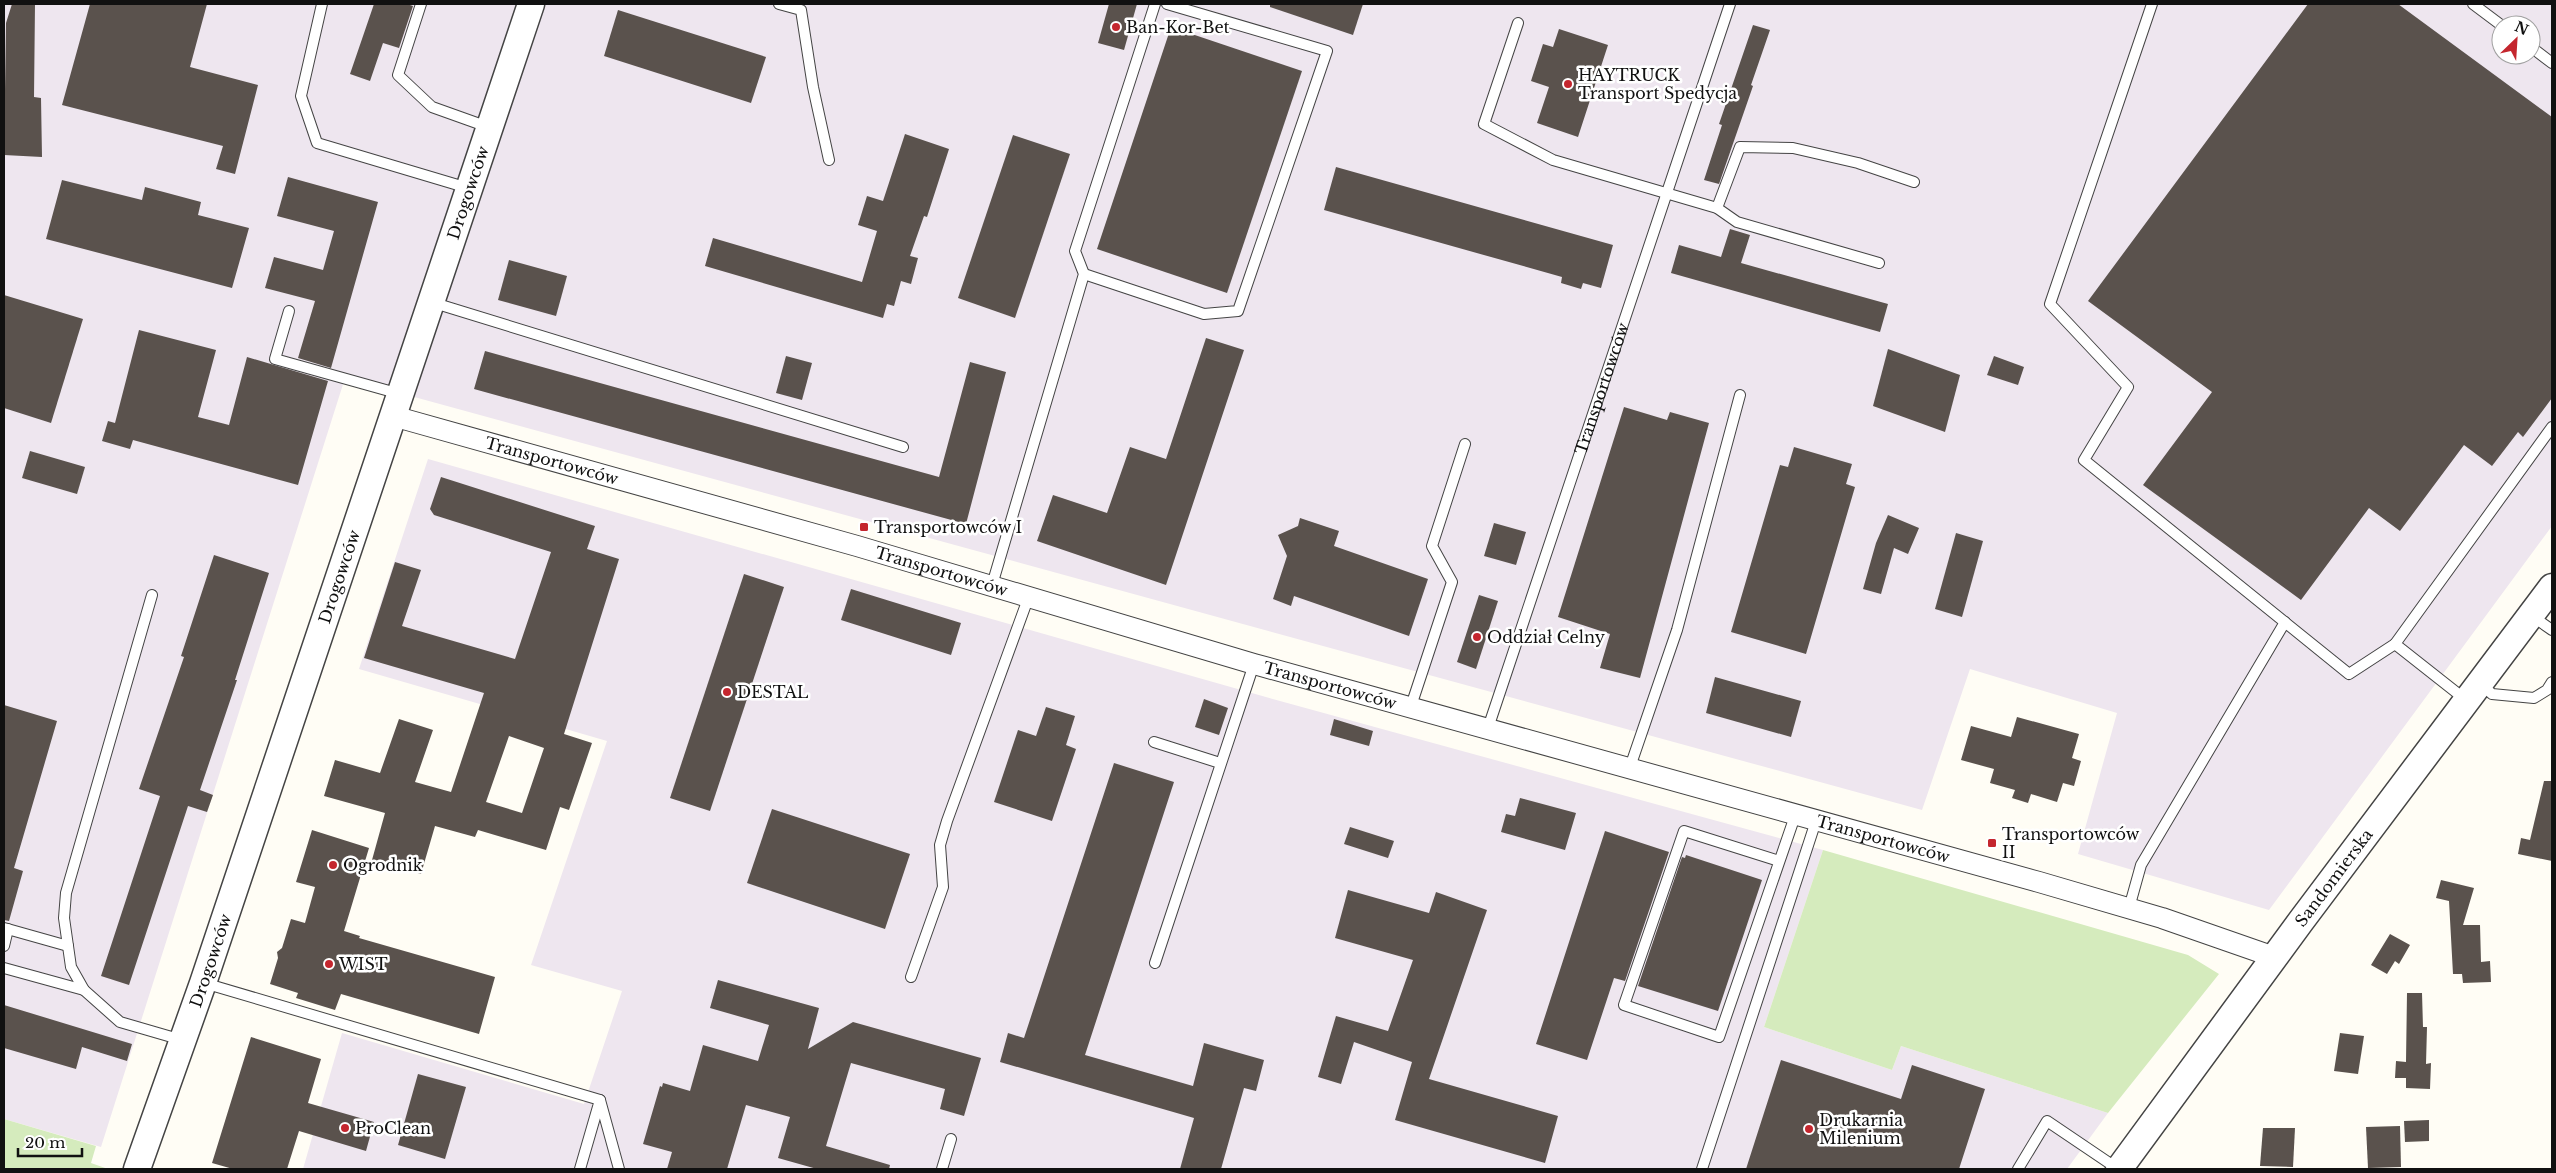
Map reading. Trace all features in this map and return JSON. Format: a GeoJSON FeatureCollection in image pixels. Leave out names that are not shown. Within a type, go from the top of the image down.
{"type":"FeatureCollection","features":[{"type":"Feature","properties":{"kind":"street","name":"Drogowców"},"geometry":{"type":"LineString","coordinates":[[142,1163],[531,4]]}},
{"type":"Feature","properties":{"kind":"street","name":"Transportowców"},"geometry":{"type":"LineString","coordinates":[[397,405],[1254,664],[1630,767],[1816,822],[1984,866],[2129,908],[2274,957]]}},
{"type":"Feature","properties":{"kind":"street","name":"Sandomierska"},"geometry":{"type":"LineString","coordinates":[[2119,1169],[2274,957],[2552,587]]}},
{"type":"Feature","properties":{"kind":"lane"},"geometry":{"type":"LineString","coordinates":[[322,4],[301,96],[316,143],[469,189]]}},
{"type":"Feature","properties":{"kind":"lane"},"geometry":{"type":"LineString","coordinates":[[421,4],[398,75],[432,107],[489,127]]}},
{"type":"Feature","properties":{"kind":"lane"},"geometry":{"type":"LineString","coordinates":[[779,4],[801,10],[813,87],[829,160]]}},
{"type":"Feature","properties":{"kind":"lane"},"geometry":{"type":"LineString","coordinates":[[992,585],[1084,274],[1075,251],[1155,4]]}},
{"type":"Feature","properties":{"kind":"lane"},"geometry":{"type":"LineString","coordinates":[[1084,274],[1204,314],[1238,311],[1327,51],[1167,4]]}},
{"type":"Feature","properties":{"kind":"lane","name":"Transportowców"},"geometry":{"type":"LineString","coordinates":[[1488,728],[1730,4]]}},
{"type":"Feature","properties":{"kind":"lane"},"geometry":{"type":"LineString","coordinates":[[2152,4],[2050,304],[2128,387],[2084,460],[2349,674],[2394,644],[2552,427]]}},
{"type":"Feature","properties":{"kind":"lane"},"geometry":{"type":"LineString","coordinates":[[2473,4],[2491,17]]}},
{"type":"Feature","properties":{"kind":"lane"},"geometry":{"type":"LineString","coordinates":[[1518,23],[1484,124],[1553,160],[1717,208],[1737,222],[1879,263]]}},
{"type":"Feature","properties":{"kind":"lane"},"geometry":{"type":"LineString","coordinates":[[2541,55],[2552,63]]}},
{"type":"Feature","properties":{"kind":"lane"},"geometry":{"type":"LineString","coordinates":[[1717,208],[1740,147],[1793,148],[1858,163],[1914,182]]}},
{"type":"Feature","properties":{"kind":"lane"},"geometry":{"type":"LineString","coordinates":[[430,302],[903,446]]}},
{"type":"Feature","properties":{"kind":"lane"},"geometry":{"type":"LineString","coordinates":[[289,311],[275,359],[397,405]]}},
{"type":"Feature","properties":{"kind":"lane"},"geometry":{"type":"LineString","coordinates":[[1630,767],[1677,630],[1740,395]]}},
{"type":"Feature","properties":{"kind":"lane"},"geometry":{"type":"LineString","coordinates":[[1412,706],[1452,582],[1432,546],[1465,444]]}},
{"type":"Feature","properties":{"kind":"lane"},"geometry":{"type":"LineString","coordinates":[[152,595],[66,893],[64,918],[71,967],[84,990],[120,1022],[183,1041]]}},
{"type":"Feature","properties":{"kind":"lane"},"geometry":{"type":"LineString","coordinates":[[911,977],[943,887],[940,844],[947,821],[1029,596]]}},
{"type":"Feature","properties":{"kind":"lane"},"geometry":{"type":"LineString","coordinates":[[2531,615],[2552,630]]}},
{"type":"Feature","properties":{"kind":"lane"},"geometry":{"type":"LineString","coordinates":[[2129,908],[2141,865],[2285,622]]}},
{"type":"Feature","properties":{"kind":"lane"},"geometry":{"type":"LineString","coordinates":[[2394,644],[2474,692],[2534,698],[2547,690],[2552,682]]}},
{"type":"Feature","properties":{"kind":"lane"},"geometry":{"type":"LineString","coordinates":[[1155,963],[1254,664]]}},
{"type":"Feature","properties":{"kind":"lane"},"geometry":{"type":"LineString","coordinates":[[1154,742],[1220,763]]}},
{"type":"Feature","properties":{"kind":"lane"},"geometry":{"type":"LineString","coordinates":[[1779,862],[1684,831],[1624,1005],[1719,1037],[1795,816]]}},
{"type":"Feature","properties":{"kind":"lane"},"geometry":{"type":"LineString","coordinates":[[1702,1169],[1816,822]]}},
{"type":"Feature","properties":{"kind":"lane"},"geometry":{"type":"LineString","coordinates":[[4,946],[6,929],[68,946]]}},
{"type":"Feature","properties":{"kind":"lane"},"geometry":{"type":"LineString","coordinates":[[4,968],[84,990]]}},
{"type":"Feature","properties":{"kind":"lane"},"geometry":{"type":"LineString","coordinates":[[203,983],[600,1100]]}},
{"type":"Feature","properties":{"kind":"lane"},"geometry":{"type":"LineString","coordinates":[[580,1169],[600,1100]]}},
{"type":"Feature","properties":{"kind":"lane"},"geometry":{"type":"LineString","coordinates":[[600,1100],[619,1169]]}},
{"type":"Feature","properties":{"kind":"lane"},"geometry":{"type":"LineString","coordinates":[[2018,1169],[2047,1121],[2119,1169]]}},
{"type":"Feature","properties":{"kind":"lane"},"geometry":{"type":"LineString","coordinates":[[942,1169],[950,1140]]}},
{"type":"Feature","properties":{"kind":"shaded area"},"geometry":{"type":"Polygon","coordinates":[[[4,4],[2552,4],[2552,526],[2269,910],[2078,854],[2117,713],[1970,669],[1922,810],[345,378],[101,1147],[4,1119],[4,4]]]}},
{"type":"Feature","properties":{"kind":"shaded area"},"geometry":{"type":"Polygon","coordinates":[[[428,459],[1280,701],[1823,850],[1764,1027],[1892,1070],[1901,1046],[2108,1113],[2067,1169],[303,1169],[342,1033],[584,1104],[622,991],[531,965],[607,741],[359,669],[428,459]]]}},
{"type":"Feature","properties":{"kind":"green space"},"geometry":{"type":"Polygon","coordinates":[[[1823,850],[2188,955],[2219,974],[2108,1113],[1901,1046],[1892,1070],[1764,1027],[1823,850]]]}},
{"type":"Feature","properties":{"kind":"green space"},"geometry":{"type":"Polygon","coordinates":[[[4,1119],[96,1146],[91,1163],[108,1169],[4,1169],[4,1119]]]}},
{"type":"Feature","properties":{"kind":"building"},"geometry":{"type":"Polygon","coordinates":[[[12,4],[35,4],[34,97],[41,98],[42,157],[4,155],[6,23],[12,4]]]}},
{"type":"Feature","properties":{"kind":"building"},"geometry":{"type":"Polygon","coordinates":[[[90,4],[207,4],[190,67],[258,85],[235,174],[216,169],[223,146],[62,105],[90,4]]]}},
{"type":"Feature","properties":{"kind":"building"},"geometry":{"type":"Polygon","coordinates":[[[374,4],[407,4],[413,6],[399,48],[383,43],[370,81],[350,74],[374,4]]]}},
{"type":"Feature","properties":{"kind":"building","name":"Ban-Kor-Bet"},"geometry":{"type":"Polygon","coordinates":[[[1109,4],[1137,4],[1124,50],[1098,43],[1109,4]]]}},
{"type":"Feature","properties":{"kind":"building"},"geometry":{"type":"Polygon","coordinates":[[[1270,4],[1363,4],[1353,35],[1270,7],[1270,4]]]}},
{"type":"Feature","properties":{"kind":"building"},"geometry":{"type":"Polygon","coordinates":[[[2308,4],[2398,4],[2552,117],[2552,398],[2523,437],[2518,432],[2492,466],[2464,445],[2400,531],[2369,508],[2301,600],[2143,485],[2212,392],[2088,301],[2308,4]]]}},
{"type":"Feature","properties":{"kind":"building"},"geometry":{"type":"Polygon","coordinates":[[[618,10],[766,57],[751,103],[604,56],[618,10]]]}},
{"type":"Feature","properties":{"kind":"building"},"geometry":{"type":"Polygon","coordinates":[[[1753,25],[1770,30],[1719,184],[1704,180],[1722,125],[1719,124],[1753,25]]]}},
{"type":"Feature","properties":{"kind":"building"},"geometry":{"type":"Polygon","coordinates":[[[1171,27],[1302,71],[1227,293],[1097,249],[1171,27]]]}},
{"type":"Feature","properties":{"kind":"building","name":"HAYTRUCK Transport Spedycja"},"geometry":{"type":"Polygon","coordinates":[[[1559,29],[1608,45],[1578,137],[1537,123],[1549,87],[1531,81],[1543,44],[1553,47],[1559,29]]]}},
{"type":"Feature","properties":{"kind":"building"},"geometry":{"type":"Polygon","coordinates":[[[905,134],[949,149],[927,217],[924,216],[910,256],[918,258],[911,284],[901,281],[894,306],[887,304],[883,318],[705,266],[713,238],[862,282],[877,231],[858,225],[867,196],[883,201],[905,134]]]}},
{"type":"Feature","properties":{"kind":"building"},"geometry":{"type":"Polygon","coordinates":[[[1013,135],[1070,154],[1015,318],[958,298],[1013,135]]]}},
{"type":"Feature","properties":{"kind":"building"},"geometry":{"type":"Polygon","coordinates":[[[1336,167],[1613,245],[1601,288],[1583,283],[1581,289],[1561,283],[1562,277],[1324,210],[1336,167]]]}},
{"type":"Feature","properties":{"kind":"building"},"geometry":{"type":"Polygon","coordinates":[[[288,177],[378,202],[331,368],[298,358],[315,301],[265,288],[274,257],[323,270],[334,231],[277,216],[288,177]]]}},
{"type":"Feature","properties":{"kind":"building"},"geometry":{"type":"Polygon","coordinates":[[[62,180],[142,200],[145,187],[201,202],[198,215],[249,228],[232,288],[46,239],[62,180]]]}},
{"type":"Feature","properties":{"kind":"building"},"geometry":{"type":"Polygon","coordinates":[[[1730,229],[1750,235],[1741,263],[1888,304],[1880,332],[1671,273],[1679,245],[1721,257],[1730,229]]]}},
{"type":"Feature","properties":{"kind":"building"},"geometry":{"type":"Polygon","coordinates":[[[509,260],[567,276],[556,316],[498,300],[509,260]]]}},
{"type":"Feature","properties":{"kind":"building"},"geometry":{"type":"Polygon","coordinates":[[[4,295],[83,319],[51,423],[4,408],[4,295]]]}},
{"type":"Feature","properties":{"kind":"building"},"geometry":{"type":"Polygon","coordinates":[[[139,330],[216,350],[198,417],[229,425],[247,357],[328,381],[298,485],[133,440],[130,449],[102,441],[108,421],[115,423],[139,330]]]}},
{"type":"Feature","properties":{"kind":"building"},"geometry":{"type":"Polygon","coordinates":[[[1206,338],[1244,350],[1166,585],[1037,541],[1053,495],[1107,513],[1130,447],[1166,459],[1206,338]]]}},
{"type":"Feature","properties":{"kind":"building"},"geometry":{"type":"Polygon","coordinates":[[[1888,349],[1960,375],[1945,432],[1873,406],[1888,349]]]}},
{"type":"Feature","properties":{"kind":"building"},"geometry":{"type":"Polygon","coordinates":[[[485,351],[939,477],[970,362],[1006,372],[966,524],[474,389],[485,351]]]}},
{"type":"Feature","properties":{"kind":"building"},"geometry":{"type":"Polygon","coordinates":[[[786,356],[812,363],[802,400],[776,393],[786,356]]]}},
{"type":"Feature","properties":{"kind":"building"},"geometry":{"type":"Polygon","coordinates":[[[1994,356],[2024,367],[2018,385],[1987,375],[1994,356]]]}},
{"type":"Feature","properties":{"kind":"building"},"geometry":{"type":"Polygon","coordinates":[[[1624,407],[1667,420],[1670,412],[1709,423],[1640,678],[1600,668],[1610,634],[1558,617],[1624,407]]]}},
{"type":"Feature","properties":{"kind":"building"},"geometry":{"type":"Polygon","coordinates":[[[1794,447],[1852,464],[1846,484],[1855,487],[1806,654],[1731,632],[1780,465],[1788,467],[1794,447]]]}},
{"type":"Feature","properties":{"kind":"building"},"geometry":{"type":"Polygon","coordinates":[[[30,451],[85,467],[77,494],[22,478],[30,451]]]}},
{"type":"Feature","properties":{"kind":"building"},"geometry":{"type":"Polygon","coordinates":[[[441,477],[595,526],[587,549],[619,559],[564,734],[592,743],[569,810],[560,807],[546,850],[478,830],[475,837],[435,826],[421,874],[372,860],[385,813],[324,796],[335,760],[380,773],[399,719],[433,730],[415,782],[451,792],[484,693],[364,658],[395,562],[421,570],[402,626],[515,659],[551,552],[434,515],[430,509],[441,477]],[[509,736],[486,802],[522,813],[544,748],[509,736]]]}},
{"type":"Feature","properties":{"kind":"building"},"geometry":{"type":"Polygon","coordinates":[[[1888,515],[1919,528],[1908,554],[1894,548],[1881,594],[1863,589],[1876,543],[1888,515]]]}},
{"type":"Feature","properties":{"kind":"building"},"geometry":{"type":"Polygon","coordinates":[[[1300,518],[1339,531],[1334,546],[1428,579],[1409,636],[1294,596],[1291,606],[1273,599],[1287,556],[1278,535],[1298,526],[1300,518]]]}},
{"type":"Feature","properties":{"kind":"building"},"geometry":{"type":"Polygon","coordinates":[[[1494,523],[1526,532],[1516,565],[1484,556],[1494,523]]]}},
{"type":"Feature","properties":{"kind":"building"},"geometry":{"type":"Polygon","coordinates":[[[1956,533],[1983,541],[1962,617],[1935,609],[1956,533]]]}},
{"type":"Feature","properties":{"kind":"building"},"geometry":{"type":"Polygon","coordinates":[[[214,555],[269,573],[235,680],[237,680],[200,790],[213,795],[207,812],[188,806],[129,985],[101,976],[160,796],[139,789],[184,657],[181,656],[214,555]]]}},
{"type":"Feature","properties":{"kind":"building","name":"DESTAL"},"geometry":{"type":"Polygon","coordinates":[[[744,574],[784,587],[710,811],[670,798],[744,574]]]}},
{"type":"Feature","properties":{"kind":"building"},"geometry":{"type":"Polygon","coordinates":[[[851,589],[961,623],[951,655],[841,620],[851,589]]]}},
{"type":"Feature","properties":{"kind":"building"},"geometry":{"type":"Polygon","coordinates":[[[1479,595],[1498,601],[1476,669],[1457,662],[1479,595]]]}},
{"type":"Feature","properties":{"kind":"building"},"geometry":{"type":"Polygon","coordinates":[[[1715,677],[1801,701],[1791,737],[1706,713],[1715,677]]]}},
{"type":"Feature","properties":{"kind":"building"},"geometry":{"type":"Polygon","coordinates":[[[1204,699],[1228,708],[1219,735],[1195,727],[1204,699]]]}},
{"type":"Feature","properties":{"kind":"building"},"geometry":{"type":"Polygon","coordinates":[[[4,705],[57,721],[14,868],[23,871],[9,921],[4,920],[4,705]]]}},
{"type":"Feature","properties":{"kind":"building"},"geometry":{"type":"Polygon","coordinates":[[[1046,707],[1075,716],[1066,745],[1076,749],[1052,821],[994,802],[1018,730],[1036,736],[1046,707]]]}},
{"type":"Feature","properties":{"kind":"building"},"geometry":{"type":"Polygon","coordinates":[[[2017,717],[2079,734],[2072,758],[2081,761],[2074,786],[2063,783],[2057,802],[2031,794],[2028,803],[2012,798],[2015,790],[1990,783],[1994,769],[1961,760],[1971,726],[2011,737],[2017,717]]]}},
{"type":"Feature","properties":{"kind":"building"},"geometry":{"type":"Polygon","coordinates":[[[1334,719],[1373,731],[1369,746],[1330,735],[1334,719]]]}},
{"type":"Feature","properties":{"kind":"building"},"geometry":{"type":"Polygon","coordinates":[[[1114,763],[1174,782],[1085,1055],[1193,1086],[1204,1043],[1264,1060],[1256,1091],[1244,1088],[1221,1169],[1180,1169],[1194,1118],[1000,1062],[1008,1033],[1024,1038],[1114,763]]]}},
{"type":"Feature","properties":{"kind":"building"},"geometry":{"type":"Polygon","coordinates":[[[2544,781],[2552,781],[2552,861],[2518,854],[2521,838],[2530,840],[2544,781]]]}},
{"type":"Feature","properties":{"kind":"building"},"geometry":{"type":"Polygon","coordinates":[[[1520,798],[1576,813],[1565,850],[1501,832],[1506,814],[1515,816],[1520,798]]]}},
{"type":"Feature","properties":{"kind":"building"},"geometry":{"type":"Polygon","coordinates":[[[772,809],[910,854],[885,929],[747,883],[772,809]]]}},
{"type":"Feature","properties":{"kind":"building"},"geometry":{"type":"Polygon","coordinates":[[[1350,827],[1394,841],[1388,858],[1344,844],[1350,827]]]}},
{"type":"Feature","properties":{"kind":"building"},"geometry":{"type":"Polygon","coordinates":[[[312,830],[369,848],[344,931],[360,936],[359,938],[495,977],[479,1034],[341,994],[335,1010],[296,998],[298,993],[270,984],[278,958],[277,952],[282,948],[291,919],[305,923],[315,887],[296,882],[312,830]]]}},
{"type":"Feature","properties":{"kind":"building"},"geometry":{"type":"Polygon","coordinates":[[[1605,831],[1669,852],[1625,981],[1614,978],[1587,1060],[1536,1044],[1605,831]]]}},
{"type":"Feature","properties":{"kind":"building"},"geometry":{"type":"Polygon","coordinates":[[[1686,855],[1762,880],[1718,1011],[1638,986],[1682,857],[1685,858],[1686,855]]]}},
{"type":"Feature","properties":{"kind":"building"},"geometry":{"type":"Polygon","coordinates":[[[2441,880],[2474,888],[2463,925],[2480,925],[2481,962],[2490,961],[2491,982],[2463,983],[2462,974],[2453,974],[2449,901],[2436,898],[2441,880]]]}},
{"type":"Feature","properties":{"kind":"building"},"geometry":{"type":"Polygon","coordinates":[[[1348,890],[1429,913],[1436,892],[1487,910],[1429,1079],[1558,1116],[1545,1163],[1395,1120],[1412,1062],[1354,1042],[1341,1084],[1318,1077],[1336,1016],[1388,1031],[1413,960],[1335,938],[1348,890]]]}},
{"type":"Feature","properties":{"kind":"building"},"geometry":{"type":"Polygon","coordinates":[[[2390,934],[2410,945],[2399,964],[2395,961],[2387,974],[2371,965],[2390,934]]]}},
{"type":"Feature","properties":{"kind":"building"},"geometry":{"type":"Polygon","coordinates":[[[718,980],[819,1008],[808,1049],[853,1022],[981,1058],[964,1116],[940,1109],[945,1089],[851,1063],[826,1146],[890,1165],[889,1169],[817,1169],[778,1158],[790,1117],[746,1105],[727,1169],[667,1169],[672,1152],[643,1144],[660,1086],[662,1087],[663,1083],[690,1091],[703,1045],[758,1061],[769,1025],[710,1008],[718,980]]]}},
{"type":"Feature","properties":{"kind":"building"},"geometry":{"type":"Polygon","coordinates":[[[2407,993],[2422,993],[2423,1027],[2427,1027],[2426,1064],[2431,1063],[2430,1089],[2406,1088],[2406,1078],[2395,1078],[2396,1061],[2406,1062],[2407,993]]]}},
{"type":"Feature","properties":{"kind":"building"},"geometry":{"type":"Polygon","coordinates":[[[4,1005],[132,1044],[127,1061],[82,1047],[76,1069],[4,1048],[4,1005]]]}},
{"type":"Feature","properties":{"kind":"building"},"geometry":{"type":"Polygon","coordinates":[[[2340,1033],[2364,1036],[2358,1074],[2334,1071],[2340,1033]]]}},
{"type":"Feature","properties":{"kind":"building"},"geometry":{"type":"Polygon","coordinates":[[[251,1037],[321,1059],[308,1103],[374,1122],[366,1151],[299,1131],[287,1169],[233,1169],[212,1163],[251,1037]]]}},
{"type":"Feature","properties":{"kind":"building"},"geometry":{"type":"Polygon","coordinates":[[[1781,1060],[1901,1099],[1912,1065],[1985,1089],[1959,1169],[1746,1169],[1781,1060]]]}},
{"type":"Feature","properties":{"kind":"building"},"geometry":{"type":"Polygon","coordinates":[[[418,1074],[466,1087],[445,1159],[398,1145],[418,1074]]]}},
{"type":"Feature","properties":{"kind":"building"},"geometry":{"type":"Polygon","coordinates":[[[2429,1120],[2429,1141],[2405,1142],[2404,1121],[2429,1120]]]}},
{"type":"Feature","properties":{"kind":"building"},"geometry":{"type":"Polygon","coordinates":[[[2400,1126],[2401,1167],[2368,1168],[2366,1127],[2400,1126]]]}},
{"type":"Feature","properties":{"kind":"building"},"geometry":{"type":"Polygon","coordinates":[[[2263,1128],[2295,1128],[2293,1167],[2260,1166],[2263,1128]]]}},
{"type":"Feature","properties":{"kind":"place","name":"Ban-Kor-Bet"},"geometry":{"type":"Point","coordinates":[1116,27]}},
{"type":"Feature","properties":{"kind":"place","name":"HAYTRUCK Transport Spedycja"},"geometry":{"type":"Point","coordinates":[1568,84]}},
{"type":"Feature","properties":{"kind":"place","name":"Transportowców I"},"geometry":{"type":"Point","coordinates":[864,527]}},
{"type":"Feature","properties":{"kind":"place","name":"Oddział Celny"},"geometry":{"type":"Point","coordinates":[1477,637]}},
{"type":"Feature","properties":{"kind":"place","name":"DESTAL"},"geometry":{"type":"Point","coordinates":[727,692]}},
{"type":"Feature","properties":{"kind":"place","name":"Transportowców II"},"geometry":{"type":"Point","coordinates":[1992,843]}},
{"type":"Feature","properties":{"kind":"place","name":"Ogrodnik"},"geometry":{"type":"Point","coordinates":[333,865]}},
{"type":"Feature","properties":{"kind":"place","name":"WIST"},"geometry":{"type":"Point","coordinates":[329,964]}},
{"type":"Feature","properties":{"kind":"place","name":"ProClean"},"geometry":{"type":"Point","coordinates":[345,1128]}},
{"type":"Feature","properties":{"kind":"place","name":"Drukarnia Milenium"},"geometry":{"type":"Point","coordinates":[1809,1129]}}]}
